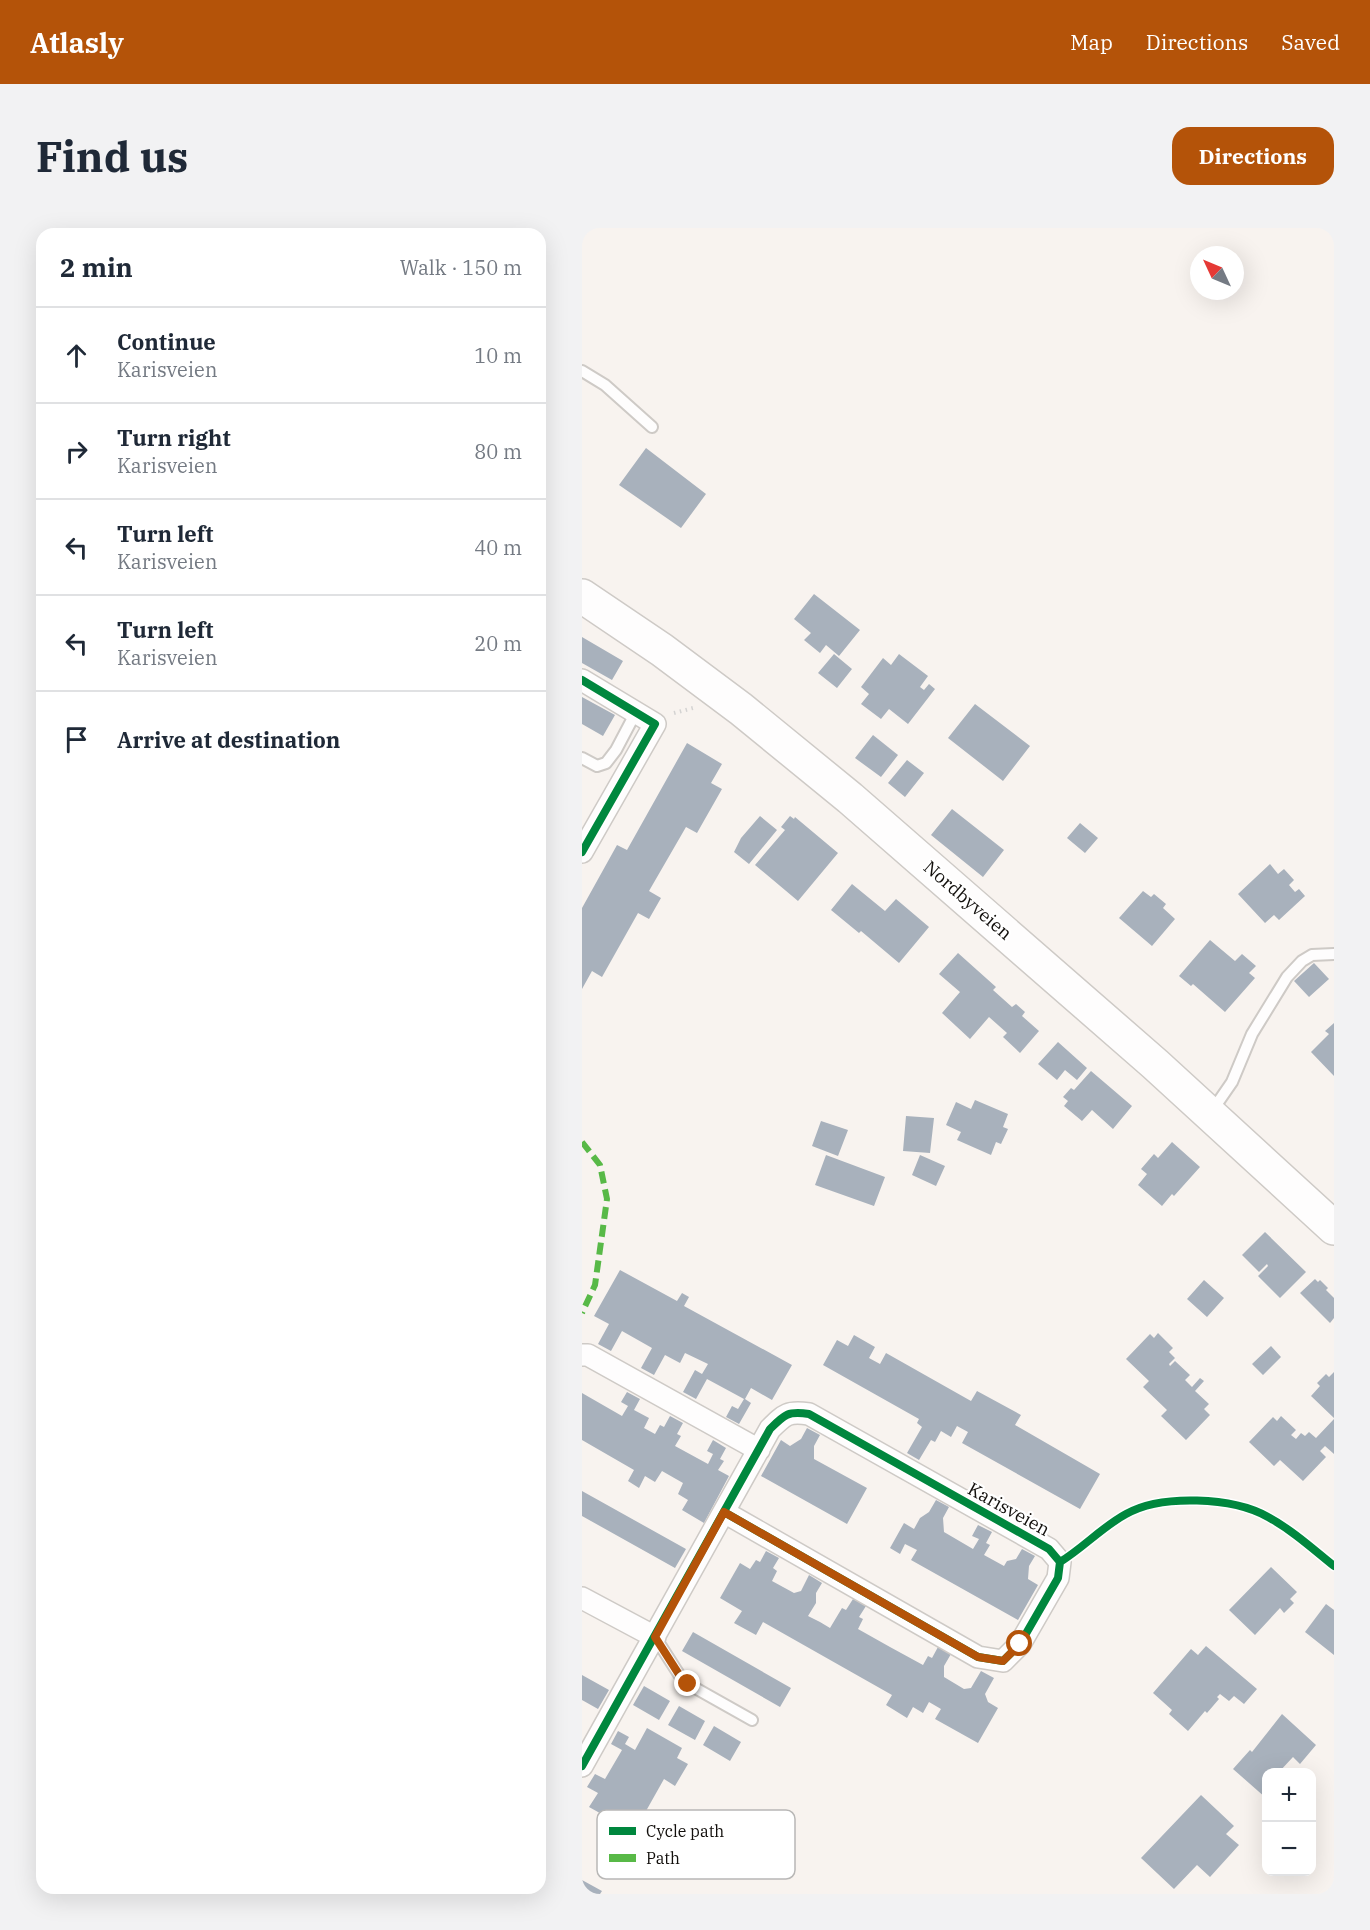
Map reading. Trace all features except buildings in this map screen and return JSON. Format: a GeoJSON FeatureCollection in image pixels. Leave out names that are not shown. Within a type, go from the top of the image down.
{"type":"FeatureCollection","features":[{"type":"Feature","properties":{"kind":"main road","name":"Nordbyveien"},"geometry":{"type":"LineString","coordinates":[[582,596],[704,680],[778,738],[1011,936],[1334,1228]]}},
{"type":"Feature","properties":{"kind":"street"},"geometry":{"type":"LineString","coordinates":[[582,680],[655,724],[582,852]]}},
{"type":"Feature","properties":{"kind":"street"},"geometry":{"type":"LineString","coordinates":[[582,1355],[588,1355],[759,1450]]}},
{"type":"Feature","properties":{"kind":"street","name":"Karisveien"},"geometry":{"type":"LineString","coordinates":[[582,1766],[770,1429],[783,1416],[793,1412],[809,1414],[1049,1549],[1060,1562],[1058,1578],[1020,1644],[1003,1661],[978,1657],[724,1512]]}},
{"type":"Feature","properties":{"kind":"street"},"geometry":{"type":"LineString","coordinates":[[582,1598],[655,1637]]}},
{"type":"Feature","properties":{"kind":"lane"},"geometry":{"type":"LineString","coordinates":[[582,371],[605,385],[652,427]]}},
{"type":"Feature","properties":{"kind":"lane"},"geometry":{"type":"LineString","coordinates":[[582,758],[597,766],[606,763],[636,712]]}},
{"type":"Feature","properties":{"kind":"lane"},"geometry":{"type":"LineString","coordinates":[[1210,1114],[1232,1082],[1252,1034],[1287,977],[1302,961],[1312,955],[1334,954]]}},
{"type":"Feature","properties":{"kind":"lane"},"geometry":{"type":"LineString","coordinates":[[655,1637],[680,1676],[688,1684],[752,1720]]}},
{"type":"Feature","properties":{"kind":"marked path"},"geometry":{"type":"LineString","coordinates":[[582,1142],[600,1165],[607,1199],[595,1285],[582,1313]]}},
{"type":"Feature","properties":{"kind":"cycle path"},"geometry":{"type":"LineString","coordinates":[[582,680],[655,724],[582,852]]}},
{"type":"Feature","properties":{"kind":"cycle path"},"geometry":{"type":"LineString","coordinates":[[582,1766],[770,1429],[787,1415],[809,1414],[1049,1549],[1060,1562],[1058,1578],[1020,1644],[1003,1661],[978,1657],[724,1512]]}},
{"type":"Feature","properties":{"kind":"cycle path"},"geometry":{"type":"LineString","coordinates":[[1060,1562],[1126,1514],[1158,1503],[1197,1500],[1236,1505],[1268,1517],[1294,1534],[1334,1566]]}},
{"type":"Feature","properties":{"kind":"route"},"geometry":{"type":"LineString","coordinates":[[688,1684],[680,1676],[655,1637],[724,1512],[978,1657],[1003,1661],[1020,1644]]}}]}
